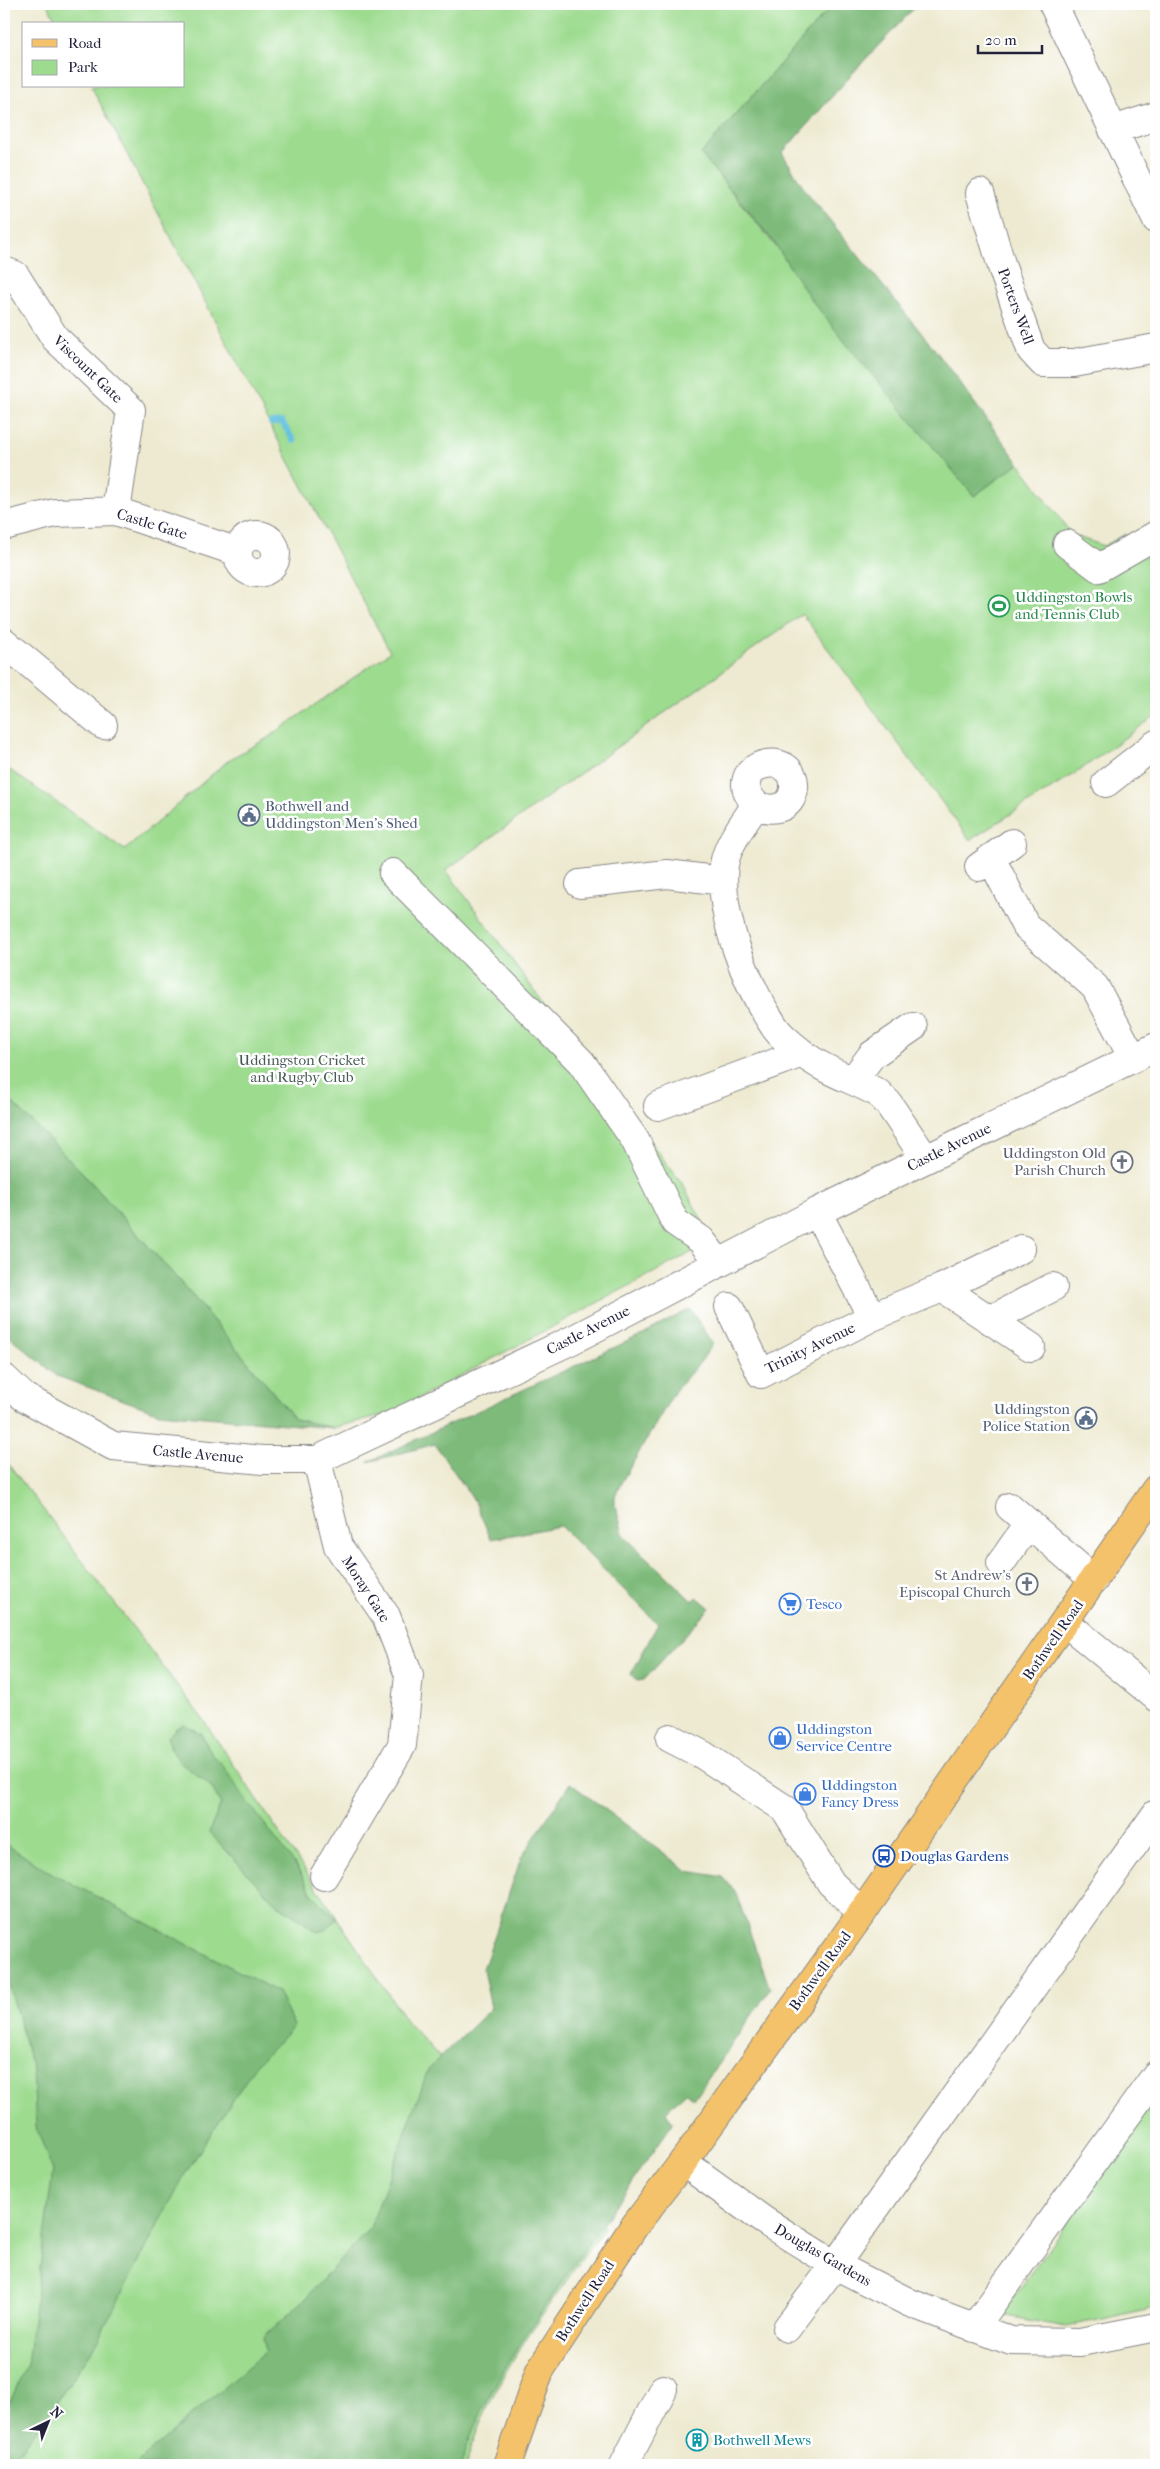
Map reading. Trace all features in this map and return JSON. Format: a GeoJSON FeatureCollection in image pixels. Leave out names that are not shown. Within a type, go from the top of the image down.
{"type":"FeatureCollection","features":[{"type":"Feature","properties":{"kind":"main road","name":"Bothwell Road"},"geometry":{"type":"LineString","coordinates":[[507,2465],[540,2370],[633,2228],[683,2162],[862,1913],[1156,1489]]}},
{"type":"Feature","properties":{"kind":"street"},"geometry":{"type":"LineString","coordinates":[[1054,4],[1156,219]]}},
{"type":"Feature","properties":{"kind":"street"},"geometry":{"type":"LineString","coordinates":[[1113,130],[1156,116]]}},
{"type":"Feature","properties":{"kind":"street","name":"Porters Well"},"geometry":{"type":"LineString","coordinates":[[980,193],[1002,267],[1031,350],[1043,363],[1074,363],[1156,348]]}},
{"type":"Feature","properties":{"kind":"street","name":"Viscount Gate"},"geometry":{"type":"LineString","coordinates":[[4,271],[15,275],[55,338],[131,410],[116,511]]}},
{"type":"Feature","properties":{"kind":"street","name":"Castle Gate"},"geometry":{"type":"LineString","coordinates":[[4,526],[54,513],[116,511],[238,552]]}},
{"type":"Feature","properties":{"kind":"street"},"geometry":{"type":"LineString","coordinates":[[1067,544],[1099,568],[1156,535]]}},
{"type":"Feature","properties":{"kind":"street"},"geometry":{"type":"LineString","coordinates":[[4,642],[103,726]]}},
{"type":"Feature","properties":{"kind":"street"},"geometry":{"type":"LineString","coordinates":[[1106,783],[1156,744]]}},
{"type":"Feature","properties":{"kind":"street"},"geometry":{"type":"LineString","coordinates":[[756,805],[732,844],[724,864],[724,881],[732,939],[746,975],[774,1028],[802,1053],[821,1065],[878,1093],[888,1103],[924,1158]]}},
{"type":"Feature","properties":{"kind":"street"},"geometry":{"type":"LineString","coordinates":[[994,856],[1025,925],[1095,988],[1144,1052]]}},
{"type":"Feature","properties":{"kind":"street"},"geometry":{"type":"LineString","coordinates":[[393,873],[581,1062],[635,1140],[674,1222],[701,1240],[718,1262]]}},
{"type":"Feature","properties":{"kind":"street"},"geometry":{"type":"LineString","coordinates":[[580,884],[667,874],[724,881]]}},
{"type":"Feature","properties":{"kind":"street"},"geometry":{"type":"LineString","coordinates":[[854,1080],[872,1054],[913,1027]]}},
{"type":"Feature","properties":{"kind":"street","name":"Castle Avenue"},"geometry":{"type":"LineString","coordinates":[[4,1378],[24,1396],[113,1446],[263,1460],[318,1460],[572,1340],[718,1262],[924,1158],[1144,1052]]}},
{"type":"Feature","properties":{"kind":"street"},"geometry":{"type":"LineString","coordinates":[[658,1106],[802,1053]]}},
{"type":"Feature","properties":{"kind":"street","name":"Trinity Avenue"},"geometry":{"type":"LineString","coordinates":[[818,1212],[872,1317]]}},
{"type":"Feature","properties":{"kind":"street","name":"Trinity Avenue"},"geometry":{"type":"LineString","coordinates":[[729,1307],[761,1374],[872,1317],[942,1288],[1021,1250]]}},
{"type":"Feature","properties":{"kind":"street"},"geometry":{"type":"LineString","coordinates":[[990,1320],[1053,1287]]}},
{"type":"Feature","properties":{"kind":"street"},"geometry":{"type":"LineString","coordinates":[[942,1288],[1031,1347]]}},
{"type":"Feature","properties":{"kind":"street","name":"Moray Gate"},"geometry":{"type":"LineString","coordinates":[[318,1460],[338,1546],[386,1616],[409,1675],[402,1745],[324,1876]]}},
{"type":"Feature","properties":{"kind":"street"},"geometry":{"type":"LineString","coordinates":[[1001,1563],[1019,1515],[1094,1580]]}},
{"type":"Feature","properties":{"kind":"street"},"geometry":{"type":"LineString","coordinates":[[1065,1622],[1156,1697]]}},
{"type":"Feature","properties":{"kind":"street"},"geometry":{"type":"LineString","coordinates":[[670,1738],[703,1755],[785,1809],[831,1883],[862,1913]]}},
{"type":"Feature","properties":{"kind":"street"},"geometry":{"type":"LineString","coordinates":[[787,2328],[835,2265],[1156,1814]]}},
{"type":"Feature","properties":{"kind":"street"},"geometry":{"type":"LineString","coordinates":[[974,2328],[1156,2075]]}},
{"type":"Feature","properties":{"kind":"street","name":"Douglas Gardens"},"geometry":{"type":"LineString","coordinates":[[683,2162],[763,2220],[835,2265],[910,2303],[1011,2341],[1080,2342],[1156,2327]]}},
{"type":"Feature","properties":{"kind":"street"},"geometry":{"type":"LineString","coordinates":[[624,2465],[663,2389]]}},
{"type":"Feature","properties":{"kind":"green space","name":"Uddingston Cricket and Rugby Club"},"geometry":{"type":"Polygon","coordinates":[[[47,4],[833,4],[701,154],[933,440],[974,496],[1019,463],[1072,535],[1104,546],[1125,534],[1144,554],[1156,574],[1156,715],[1079,771],[970,840],[802,614],[446,870],[561,1027],[682,1183],[713,1241],[393,1412],[333,1428],[295,1419],[191,1294],[80,1170],[4,1094],[4,766],[125,850],[230,759],[266,739],[390,652],[92,88],[185,88],[185,22],[57,22],[47,4]]]}},
{"type":"Feature","properties":{"kind":"green space"},"geometry":{"type":"Polygon","coordinates":[[[833,4],[918,4],[860,65],[782,153],[806,191],[936,351],[1019,463],[974,496],[849,347],[810,298],[773,241],[701,154],[833,4]]]}},
{"type":"Feature","properties":{"kind":"green space"},"geometry":{"type":"Polygon","coordinates":[[[4,1094],[80,1170],[191,1294],[295,1419],[333,1428],[159,1413],[57,1376],[4,1332],[4,1094]]]}},
{"type":"Feature","properties":{"kind":"green space"},"geometry":{"type":"Polygon","coordinates":[[[690,1309],[713,1343],[702,1360],[675,1391],[621,1483],[615,1496],[615,1505],[624,1536],[692,1601],[697,1597],[710,1608],[644,1680],[637,1681],[631,1674],[658,1624],[560,1526],[491,1539],[475,1502],[435,1444],[368,1462],[641,1335],[690,1309]]]}},
{"type":"Feature","properties":{"kind":"green space"},"geometry":{"type":"Polygon","coordinates":[[[4,1458],[202,1718],[408,2023],[486,2107],[604,2228],[524,2341],[506,2371],[490,2401],[466,2465],[4,2465],[4,1458]]]}},
{"type":"Feature","properties":{"kind":"green space"},"geometry":{"type":"Polygon","coordinates":[[[184,1724],[201,1734],[214,1757],[223,1766],[243,1796],[295,1864],[313,1895],[337,1919],[327,1929],[318,1932],[274,1902],[209,1832],[221,1804],[210,1786],[177,1758],[168,1737],[175,1729],[184,1724]]]}},
{"type":"Feature","properties":{"kind":"green space"},"geometry":{"type":"Polygon","coordinates":[[[570,1783],[688,1871],[723,1877],[735,1891],[770,1989],[694,2099],[686,2092],[666,2112],[673,2123],[521,2342],[493,2389],[470,2439],[461,2465],[134,2465],[266,2351],[263,2337],[299,2305],[370,2228],[429,2068],[491,2008],[483,1970],[521,1858],[570,1783]]]}},
{"type":"Feature","properties":{"kind":"green space"},"geometry":{"type":"Polygon","coordinates":[[[4,1843],[46,1870],[278,1992],[294,2026],[255,2066],[185,2174],[91,2352],[35,2433],[15,2455],[4,2451],[4,2408],[10,2402],[27,2364],[53,2171],[36,2127],[33,2071],[4,1966],[4,1843]]]}},
{"type":"Feature","properties":{"kind":"green space"},"geometry":{"type":"Polygon","coordinates":[[[1156,2096],[1156,2307],[1066,2327],[1001,2315],[1156,2096]]]}},
{"type":"Feature","properties":{"kind":"waterway"},"geometry":{"type":"LineString","coordinates":[[271,423],[282,422],[294,441]]}},
{"type":"Feature","properties":{"kind":"place","name":"Uddingston Bowls and Tennis Club"},"geometry":{"type":"Point","coordinates":[999,606]}},
{"type":"Feature","properties":{"kind":"place","name":"Bothwell and Uddingston Men's Shed"},"geometry":{"type":"Point","coordinates":[249,815]}},
{"type":"Feature","properties":{"kind":"place","name":"Uddingston Old Parish Church"},"geometry":{"type":"Point","coordinates":[1122,1162]}},
{"type":"Feature","properties":{"kind":"place","name":"Uddingston Police Station"},"geometry":{"type":"Point","coordinates":[1086,1418]}},
{"type":"Feature","properties":{"kind":"place","name":"St Andrew's Episcopal Church"},"geometry":{"type":"Point","coordinates":[1027,1584]}},
{"type":"Feature","properties":{"kind":"place","name":"Tesco"},"geometry":{"type":"Point","coordinates":[790,1604]}},
{"type":"Feature","properties":{"kind":"place","name":"Uddingston Service Centre"},"geometry":{"type":"Point","coordinates":[780,1738]}},
{"type":"Feature","properties":{"kind":"place","name":"Uddingston Fancy Dress"},"geometry":{"type":"Point","coordinates":[805,1794]}},
{"type":"Feature","properties":{"kind":"place","name":"Douglas Gardens"},"geometry":{"type":"Point","coordinates":[884,1856]}},
{"type":"Feature","properties":{"kind":"place","name":"Bothwell Mews"},"geometry":{"type":"Point","coordinates":[697,2440]}}]}
